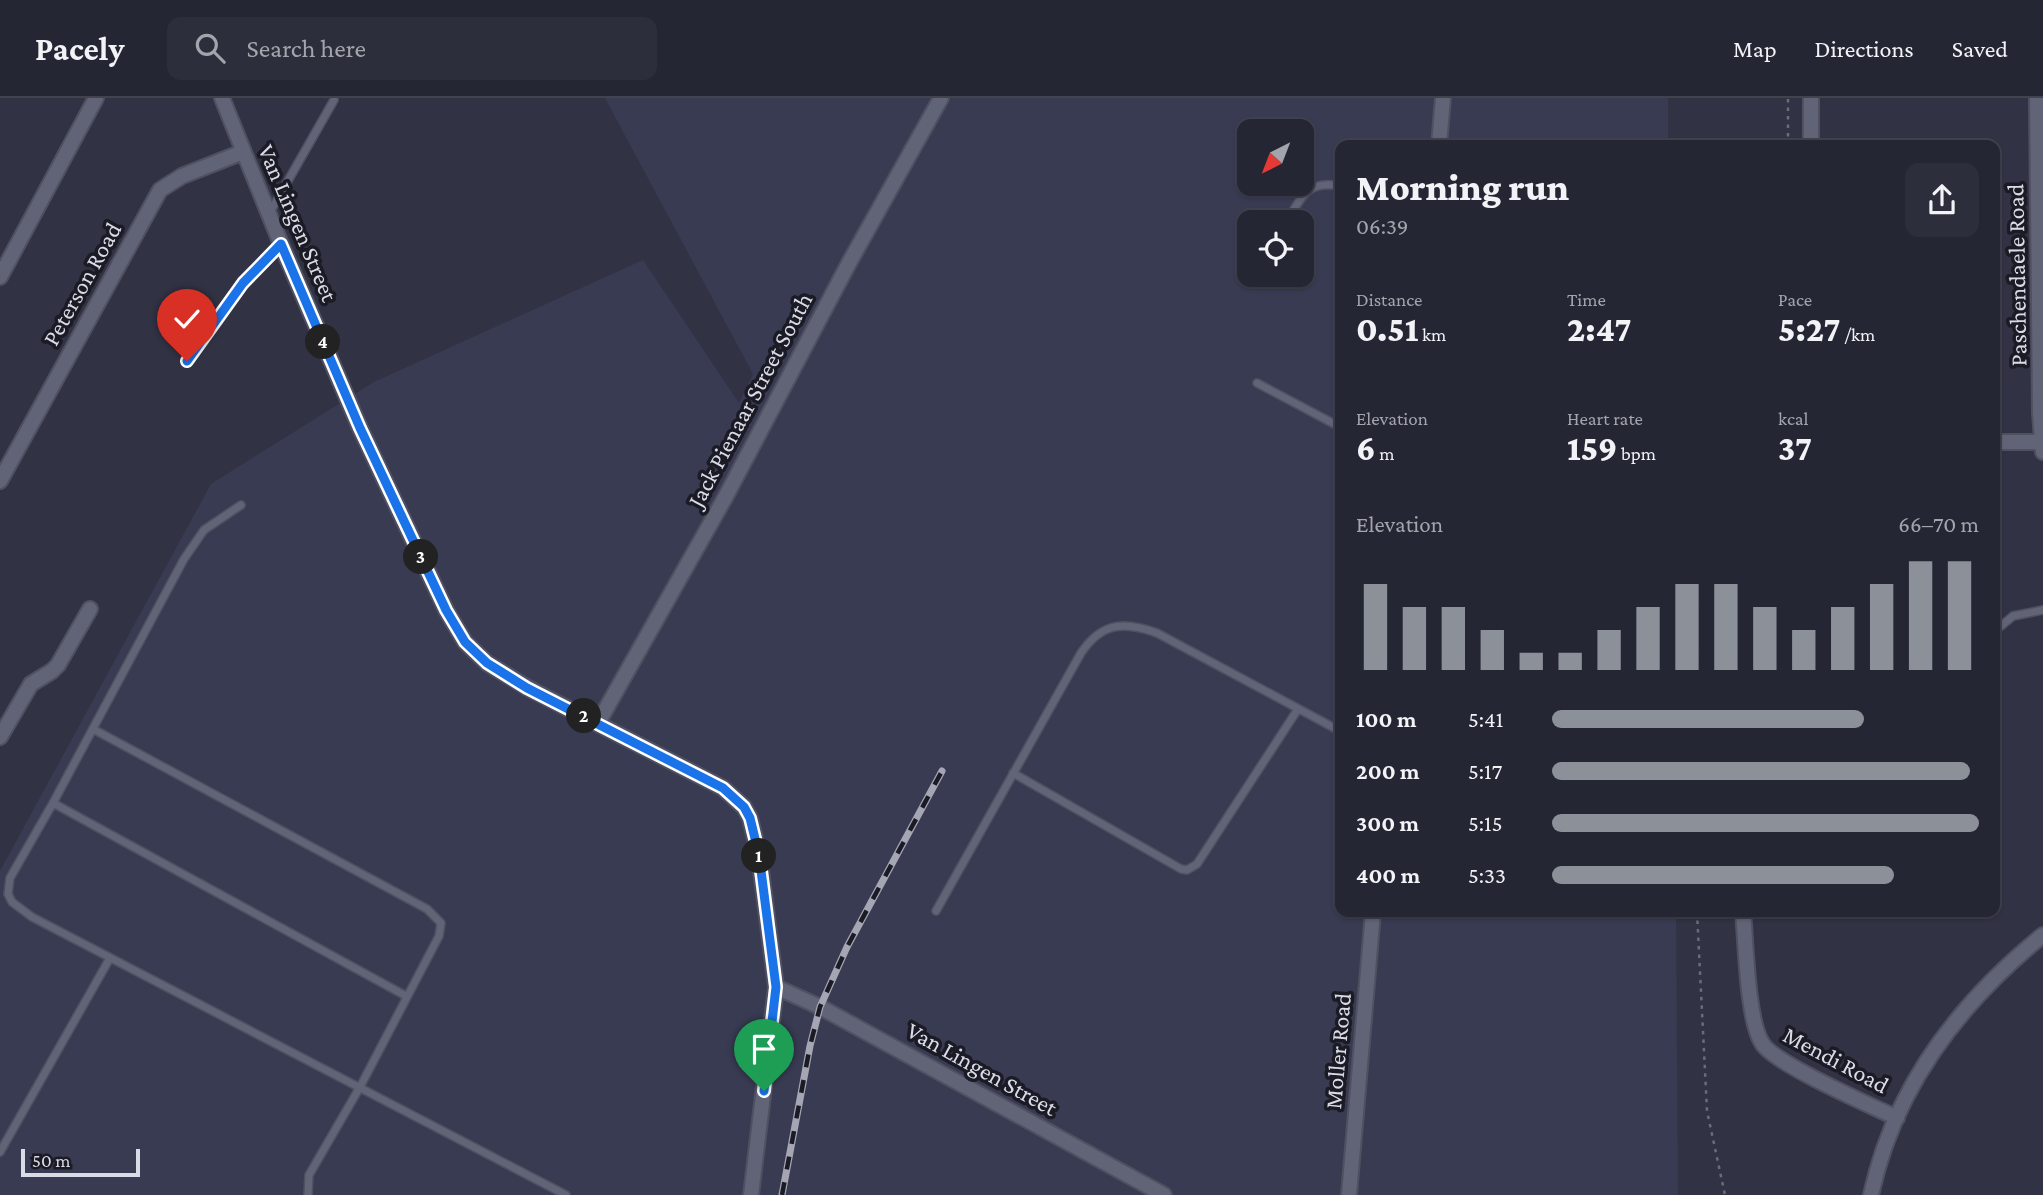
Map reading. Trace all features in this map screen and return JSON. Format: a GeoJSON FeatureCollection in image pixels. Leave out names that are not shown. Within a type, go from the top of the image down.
{"type":"FeatureCollection","features":[{"type":"Feature","properties":{"kind":"street"},"geometry":{"type":"LineString","coordinates":[[0,277],[96,98]]}},
{"type":"Feature","properties":{"kind":"street"},"geometry":{"type":"LineString","coordinates":[[1439,140],[1443,98]]}},
{"type":"Feature","properties":{"kind":"street"},"geometry":{"type":"LineString","coordinates":[[1811,98],[1811,140]]}},
{"type":"Feature","properties":{"kind":"street","name":"Paschendaele Road"},"geometry":{"type":"LineString","coordinates":[[2038,98],[2042,447]]}},
{"type":"Feature","properties":{"kind":"street","name":"Jack Pienaar Street South"},"geometry":{"type":"LineString","coordinates":[[598,723],[726,496],[938,99]]}},
{"type":"Feature","properties":{"kind":"street","name":"Van Lingen Street"},"geometry":{"type":"LineString","coordinates":[[223,103],[360,428],[446,610],[465,642],[475,654],[506,675],[723,788],[744,807],[750,818],[759,855],[776,987],[751,1195]]}},
{"type":"Feature","properties":{"kind":"street","name":"Peterson Road"},"geometry":{"type":"LineString","coordinates":[[0,481],[160,190],[181,176],[243,152]]}},
{"type":"Feature","properties":{"kind":"street"},"geometry":{"type":"LineString","coordinates":[[2000,443],[2042,447]]}},
{"type":"Feature","properties":{"kind":"street"},"geometry":{"type":"LineString","coordinates":[[0,737],[31,684],[58,664],[90,609]]}},
{"type":"Feature","properties":{"kind":"street","name":"Moller Road"},"geometry":{"type":"LineString","coordinates":[[1349,1195],[1373,917]]}},
{"type":"Feature","properties":{"kind":"street","name":"Mendi Road"},"geometry":{"type":"LineString","coordinates":[[1743,917],[1753,1017],[1763,1046],[1790,1065],[1897,1118]]}},
{"type":"Feature","properties":{"kind":"street"},"geometry":{"type":"LineString","coordinates":[[1871,1195],[1876,1171],[1911,1086],[1941,1038],[1986,987],[2043,935]]}},
{"type":"Feature","properties":{"kind":"street","name":"Van Lingen Street"},"geometry":{"type":"LineString","coordinates":[[776,987],[820,1007],[1157,1193]]}},
{"type":"Feature","properties":{"kind":"lane"},"geometry":{"type":"LineString","coordinates":[[269,215],[334,100]]}},
{"type":"Feature","properties":{"kind":"lane"},"geometry":{"type":"LineString","coordinates":[[1293,210],[1312,186],[1335,185]]}},
{"type":"Feature","properties":{"kind":"lane"},"geometry":{"type":"LineString","coordinates":[[187,361],[243,283],[281,244]]}},
{"type":"Feature","properties":{"kind":"lane"},"geometry":{"type":"LineString","coordinates":[[1257,383],[1335,424]]}},
{"type":"Feature","properties":{"kind":"lane"},"geometry":{"type":"LineString","coordinates":[[241,505],[212,523],[197,538],[10,878],[9,894],[12,902],[19,909],[110,958],[566,1195]]}},
{"type":"Feature","properties":{"kind":"lane"},"geometry":{"type":"LineString","coordinates":[[2000,627],[2013,616],[2043,610]]}},
{"type":"Feature","properties":{"kind":"lane"},"geometry":{"type":"LineString","coordinates":[[936,911],[1090,640],[1100,632],[1125,625],[1157,633],[1335,728]]}},
{"type":"Feature","properties":{"kind":"lane"},"geometry":{"type":"LineString","coordinates":[[1013,773],[1174,865],[1188,870],[1198,864],[1298,709]]}},
{"type":"Feature","properties":{"kind":"lane"},"geometry":{"type":"LineString","coordinates":[[93,729],[439,918],[442,929],[360,1087],[309,1175],[308,1195]]}},
{"type":"Feature","properties":{"kind":"lane"},"geometry":{"type":"LineString","coordinates":[[53,803],[406,996]]}},
{"type":"Feature","properties":{"kind":"lane"},"geometry":{"type":"LineString","coordinates":[[0,1152],[110,958]]}},
{"type":"Feature","properties":{"kind":"path"},"geometry":{"type":"LineString","coordinates":[[1788,98],[1788,140]]}},
{"type":"Feature","properties":{"kind":"path"},"geometry":{"type":"LineString","coordinates":[[1697,917],[1707,1111],[1725,1195]]}},
{"type":"Feature","properties":{"kind":"shaded area"},"geometry":{"type":"Polygon","coordinates":[[[605,98],[1668,98],[1668,140],[1335,140],[1335,917],[1676,917],[1678,1195],[0,1195],[0,871],[211,484],[374,382],[643,260],[739,403],[753,374],[605,98]]]}},
{"type":"Feature","properties":{"kind":"railway"},"geometry":{"type":"LineString","coordinates":[[782,1195],[820,1007],[847,947],[942,771]]}},
{"type":"Feature","properties":{"kind":"route"},"geometry":{"type":"LineString","coordinates":[[187,361],[243,283],[281,244],[360,428],[446,610],[465,642],[487,663],[527,688],[723,788],[744,807],[750,818],[759,855],[776,987],[764,1091]]}}]}
